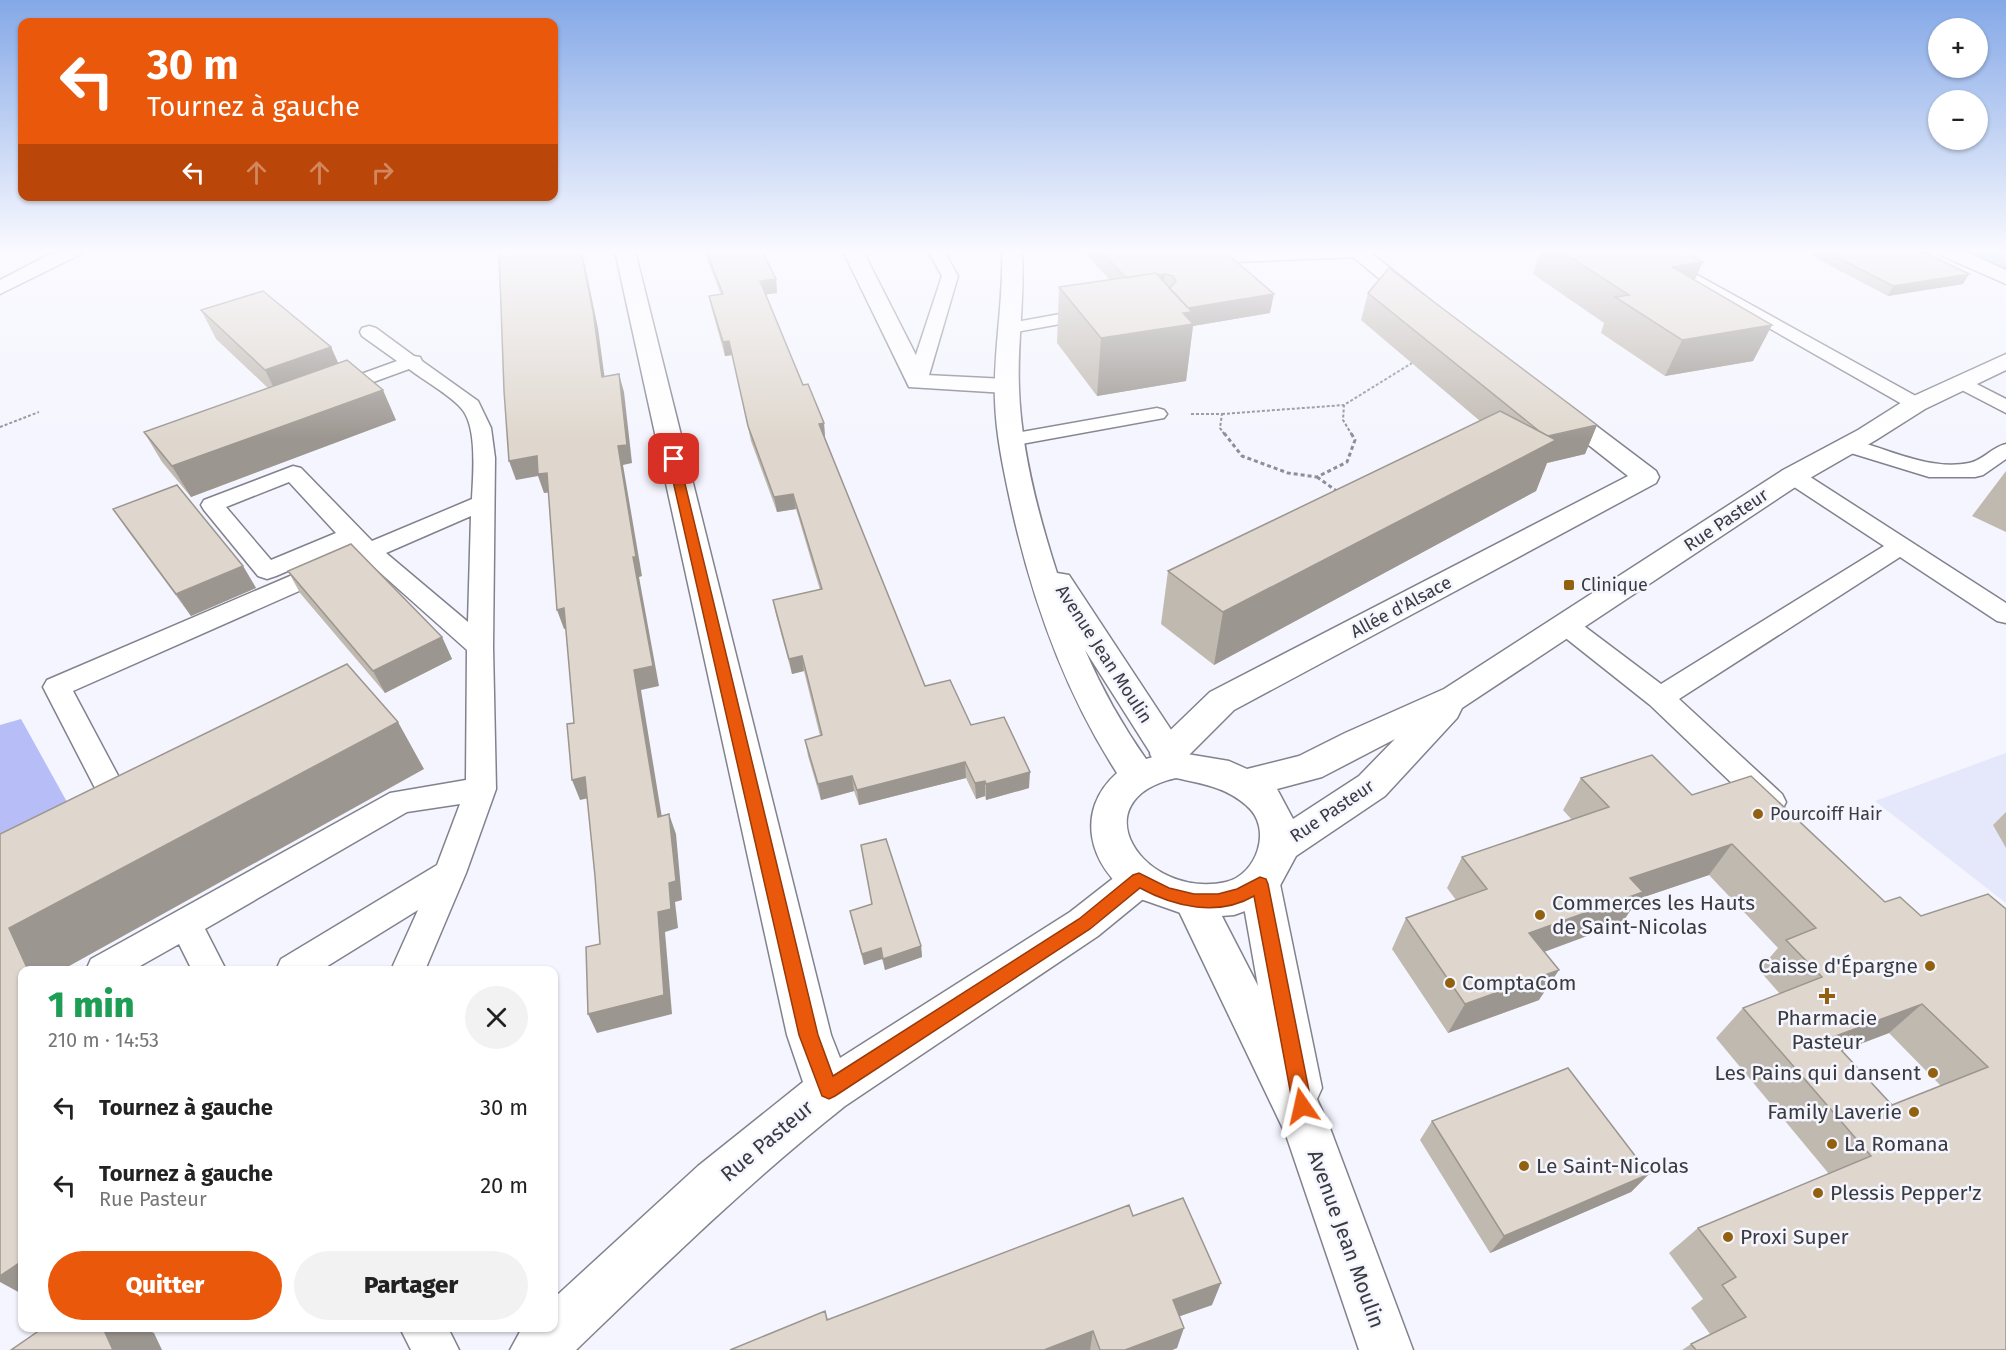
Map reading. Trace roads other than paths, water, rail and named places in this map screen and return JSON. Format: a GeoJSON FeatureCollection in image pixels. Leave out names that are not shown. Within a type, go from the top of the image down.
{"type":"FeatureCollection","features":[{"type":"Feature","properties":{"kind":"street"},"geometry":{"type":"LineString","coordinates":[[640,314],[808,1035],[829,1090]]}},
{"type":"Feature","properties":{"kind":"street"},"geometry":{"type":"LineString","coordinates":[[884,314],[917,382],[1006,386]]}},
{"type":"Feature","properties":{"kind":"street","name":"Avenue Jean Moulin"},"geometry":{"type":"LineString","coordinates":[[1012,314],[1006,386],[1011,440],[1033,543],[1071,659],[1122,754],[1138,776]]}},
{"type":"Feature","properties":{"kind":"street","name":"Rue Pasteur"},"geometry":{"type":"LineString","coordinates":[[1246,783],[1309,767],[1357,742],[1456,697],[1793,476],[1916,404],[2006,362]]}},
{"type":"Feature","properties":{"kind":"street","name":"Allée d'Alsace"},"geometry":{"type":"LineString","coordinates":[[1172,760],[1222,701],[1646,477],[1536,391]]}},
{"type":"Feature","properties":{"kind":"street","name":"Avenue Jean Moulin"},"geometry":{"type":"LineString","coordinates":[[1033,543],[1172,760]]}},
{"type":"Feature","properties":{"kind":"street","name":"Rue Pasteur"},"geometry":{"type":"LineString","coordinates":[[1281,846],[1372,786],[1456,697]]}},
{"type":"Feature","properties":{"kind":"street"},"geometry":{"type":"LineString","coordinates":[[1172,760],[1224,772],[1246,783],[1266,801],[1279,823],[1281,846],[1275,867],[1260,884],[1241,895],[1230,898],[1218,901],[1194,901],[1165,894],[1139,880],[1119,859],[1109,836],[1109,813],[1120,792],[1138,776],[1172,760]]}},
{"type":"Feature","properties":{"kind":"street","name":"Rue Pasteur"},"geometry":{"type":"LineString","coordinates":[[558,1330],[740,1161],[829,1090],[1084,924],[1139,880]]}},
{"type":"Feature","properties":{"kind":"street","name":"Avenue Jean Moulin"},"geometry":{"type":"LineString","coordinates":[[1260,884],[1307,1128]]}},
{"type":"Feature","properties":{"kind":"street","name":"Avenue Jean Moulin"},"geometry":{"type":"LineString","coordinates":[[1194,901],[1307,1128],[1386,1350]]}},
{"type":"Feature","properties":{"kind":"street","name":"Rue Pasteur"},"geometry":{"type":"LineString","coordinates":[[537,1350],[556,1332]]}},
{"type":"Feature","properties":{"kind":"lane"},"geometry":{"type":"LineString","coordinates":[[917,382],[938,314]]}},
{"type":"Feature","properties":{"kind":"lane"},"geometry":{"type":"LineString","coordinates":[[1011,328],[1089,314]]}},
{"type":"Feature","properties":{"kind":"lane"},"geometry":{"type":"LineString","coordinates":[[1755,314],[1916,404]]}},
{"type":"Feature","properties":{"kind":"lane"},"geometry":{"type":"LineString","coordinates":[[369,332],[413,361],[471,405],[481,428],[483,502],[480,647],[481,789],[450,873],[410,966]]}},
{"type":"Feature","properties":{"kind":"lane"},"geometry":{"type":"LineString","coordinates":[[315,397],[413,361]]}},
{"type":"Feature","properties":{"kind":"lane"},"geometry":{"type":"LineString","coordinates":[[1961,382],[2006,407]]}},
{"type":"Feature","properties":{"kind":"lane"},"geometry":{"type":"LineString","coordinates":[[1011,440],[1157,414]]}},
{"type":"Feature","properties":{"kind":"lane"},"geometry":{"type":"LineString","coordinates":[[1849,445],[1929,470],[1975,470],[2006,450]]}},
{"type":"Feature","properties":{"kind":"lane"},"geometry":{"type":"LineString","coordinates":[[480,647],[360,543],[293,474],[212,505],[267,571],[360,543],[483,502]]}},
{"type":"Feature","properties":{"kind":"lane"},"geometry":{"type":"LineString","coordinates":[[1793,476],[2006,615]]}},
{"type":"Feature","properties":{"kind":"lane"},"geometry":{"type":"LineString","coordinates":[[127,820],[57,687],[360,543]]}},
{"type":"Feature","properties":{"kind":"lane"},"geometry":{"type":"LineString","coordinates":[[1660,698],[1901,546]]}},
{"type":"Feature","properties":{"kind":"lane"},"geometry":{"type":"LineString","coordinates":[[1567,626],[1660,698],[1791,820]]}},
{"type":"Feature","properties":{"kind":"lane"},"geometry":{"type":"LineString","coordinates":[[110,966],[400,801],[481,789]]}},
{"type":"Feature","properties":{"kind":"lane"},"geometry":{"type":"LineString","coordinates":[[299,966],[450,873]]}},
{"type":"Feature","properties":{"kind":"lane"},"geometry":{"type":"LineString","coordinates":[[185,924],[207,966]]}},
{"type":"Feature","properties":{"kind":"lane"},"geometry":{"type":"LineString","coordinates":[[425,1332],[437,1350]]}},
{"type":"Feature","properties":{"kind":"place","name":"Clinique"},"geometry":{"type":"Point","coordinates":[1569,585]}},
{"type":"Feature","properties":{"kind":"place","name":"Pourcoiff Hair"},"geometry":{"type":"Point","coordinates":[1758,814]}},
{"type":"Feature","properties":{"kind":"place","name":"Commerces les Hauts de Saint-Nicolas"},"geometry":{"type":"Point","coordinates":[1540,915]}},
{"type":"Feature","properties":{"kind":"place","name":"Caisse d'Épargne"},"geometry":{"type":"Point","coordinates":[1930,966]}},
{"type":"Feature","properties":{"kind":"place","name":"ComptaCom"},"geometry":{"type":"Point","coordinates":[1450,983]}},
{"type":"Feature","properties":{"kind":"place","name":"Pharmacie Pasteur"},"geometry":{"type":"Point","coordinates":[1827,996]}},
{"type":"Feature","properties":{"kind":"place","name":"Les Pains qui dansent"},"geometry":{"type":"Point","coordinates":[1933,1073]}},
{"type":"Feature","properties":{"kind":"place","name":"Family Laverie"},"geometry":{"type":"Point","coordinates":[1914,1112]}},
{"type":"Feature","properties":{"kind":"place","name":"La Romana"},"geometry":{"type":"Point","coordinates":[1832,1144]}},
{"type":"Feature","properties":{"kind":"place","name":"Le Saint-Nicolas"},"geometry":{"type":"Point","coordinates":[1524,1166]}},
{"type":"Feature","properties":{"kind":"place","name":"Plessis Pepper'z"},"geometry":{"type":"Point","coordinates":[1818,1193]}},
{"type":"Feature","properties":{"kind":"place","name":"Proxi Super"},"geometry":{"type":"Point","coordinates":[1728,1237]}}]}
